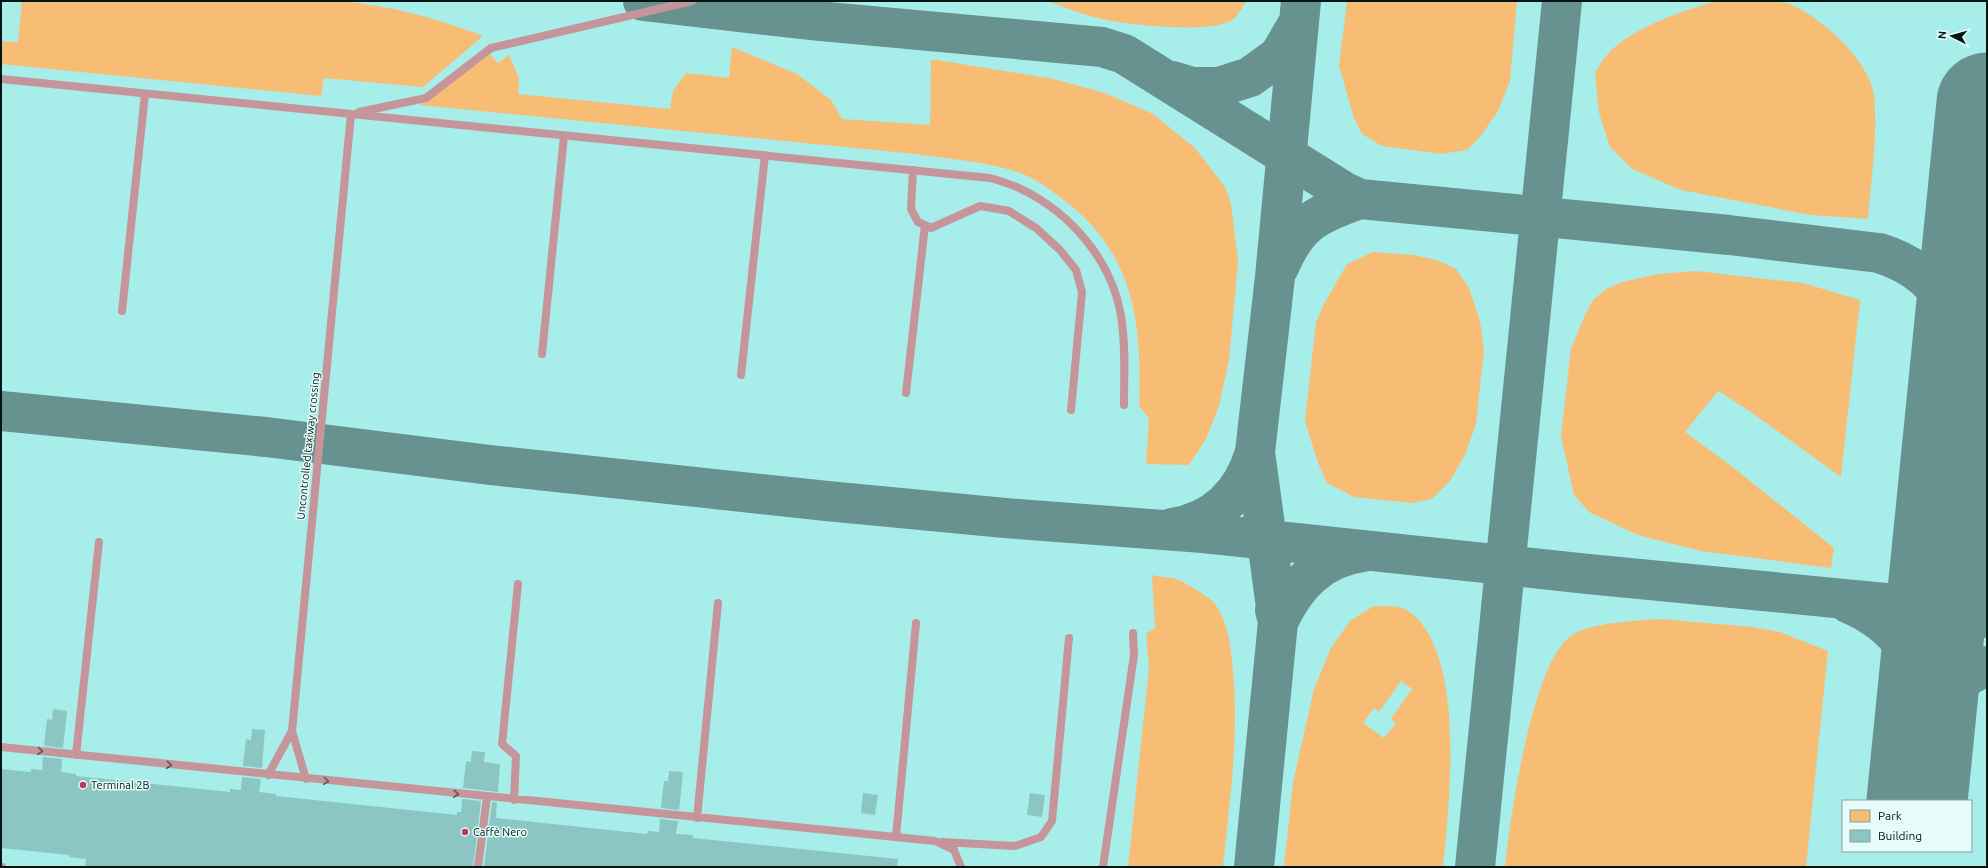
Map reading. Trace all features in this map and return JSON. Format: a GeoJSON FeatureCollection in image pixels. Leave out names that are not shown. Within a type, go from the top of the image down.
{"type":"FeatureCollection","features":[{"type":"Feature","properties":{"kind":"lane"},"geometry":{"type":"LineString","coordinates":[[350,114],[426,98],[491,48],[692,1]]}},
{"type":"Feature","properties":{"kind":"lane"},"geometry":{"type":"LineString","coordinates":[[1,79],[990,178],[1021,189],[1063,216],[1081,234],[1108,273],[1116,294],[1121,317],[1124,405]]}},
{"type":"Feature","properties":{"kind":"lane"},"geometry":{"type":"LineString","coordinates":[[122,311],[145,94]]}},
{"type":"Feature","properties":{"kind":"lane","name":"Uncontrolled taxiway crossing"},"geometry":{"type":"LineString","coordinates":[[292,731],[350,114]]}},
{"type":"Feature","properties":{"kind":"lane"},"geometry":{"type":"LineString","coordinates":[[542,354],[564,136]]}},
{"type":"Feature","properties":{"kind":"lane"},"geometry":{"type":"LineString","coordinates":[[741,375],[765,155]]}},
{"type":"Feature","properties":{"kind":"lane"},"geometry":{"type":"LineString","coordinates":[[913,170],[911,210],[918,222],[931,228],[980,206],[1009,211],[1036,228],[1060,250],[1076,270],[1082,292],[1071,410]]}},
{"type":"Feature","properties":{"kind":"lane"},"geometry":{"type":"LineString","coordinates":[[906,393],[925,225]]}},
{"type":"Feature","properties":{"kind":"lane"},"geometry":{"type":"LineString","coordinates":[[76,755],[98,542]]}},
{"type":"Feature","properties":{"kind":"lane"},"geometry":{"type":"LineString","coordinates":[[514,800],[516,756],[502,744],[518,584]]}},
{"type":"Feature","properties":{"kind":"lane"},"geometry":{"type":"LineString","coordinates":[[697,818],[718,603]]}},
{"type":"Feature","properties":{"kind":"lane"},"geometry":{"type":"LineString","coordinates":[[896,838],[916,623]]}},
{"type":"Feature","properties":{"kind":"lane"},"geometry":{"type":"LineString","coordinates":[[1103,867],[1133,661],[1133,633]]}},
{"type":"Feature","properties":{"kind":"lane"},"geometry":{"type":"LineString","coordinates":[[1,747],[896,838],[1015,846],[1041,837],[1052,821],[1070,638]]}},
{"type":"Feature","properties":{"kind":"lane"},"geometry":{"type":"LineString","coordinates":[[268,775],[292,731]]}},
{"type":"Feature","properties":{"kind":"lane"},"geometry":{"type":"LineString","coordinates":[[292,731],[306,779]]}},
{"type":"Feature","properties":{"kind":"lane"},"geometry":{"type":"LineString","coordinates":[[478,867],[487,797]]}},
{"type":"Feature","properties":{"kind":"lane"},"geometry":{"type":"LineString","coordinates":[[935,841],[954,850],[961,867]]}},
{"type":"Feature","properties":{"kind":"shaded area"},"geometry":{"type":"Polygon","coordinates":[[[1,1],[1987,1],[1987,867],[1,867],[1,1]]]}},
{"type":"Feature","properties":{"kind":"green space"},"geometry":{"type":"Polygon","coordinates":[[[22,1],[339,1],[412,13],[483,36],[423,87],[324,78],[321,96],[1,64],[1,41],[18,42],[22,1]]]}},
{"type":"Feature","properties":{"kind":"green space"},"geometry":{"type":"Polygon","coordinates":[[[1048,1],[1246,1],[1237,16],[1229,22],[1202,27],[1164,27],[1111,21],[1048,1]]]}},
{"type":"Feature","properties":{"kind":"green space"},"geometry":{"type":"Polygon","coordinates":[[[1347,1],[1517,1],[1510,81],[1498,111],[1480,137],[1467,150],[1441,154],[1382,146],[1362,134],[1354,118],[1339,66],[1347,1]]]}},
{"type":"Feature","properties":{"kind":"green space"},"geometry":{"type":"Polygon","coordinates":[[[1720,1],[1778,2],[1786,3],[1799,8],[1813,17],[1840,40],[1863,68],[1870,82],[1874,95],[1875,110],[1875,141],[1868,219],[1811,215],[1681,190],[1632,169],[1610,147],[1599,113],[1595,73],[1607,55],[1629,37],[1659,21],[1692,8],[1720,1]]]}},
{"type":"Feature","properties":{"kind":"green space"},"geometry":{"type":"Polygon","coordinates":[[[732,47],[797,74],[831,100],[842,119],[930,125],[931,59],[1054,79],[1105,93],[1153,114],[1195,148],[1225,187],[1231,203],[1238,261],[1229,360],[1219,406],[1206,439],[1189,465],[1146,464],[1149,418],[1139,406],[1140,375],[1135,317],[1128,290],[1119,265],[1104,241],[1085,219],[1061,198],[1039,182],[1027,176],[990,165],[915,154],[420,105],[487,51],[498,63],[509,55],[519,78],[518,94],[670,109],[673,91],[686,73],[729,78],[732,47]]]}},
{"type":"Feature","properties":{"kind":"green space"},"geometry":{"type":"Polygon","coordinates":[[[1373,252],[1413,255],[1437,260],[1456,269],[1469,288],[1480,321],[1484,349],[1476,424],[1465,455],[1450,481],[1432,499],[1412,503],[1354,497],[1327,483],[1318,463],[1305,421],[1316,322],[1325,302],[1347,264],[1373,252]]]}},
{"type":"Feature","properties":{"kind":"green space"},"geometry":{"type":"Polygon","coordinates":[[[1696,271],[1803,283],[1860,300],[1841,477],[1748,410],[1718,391],[1685,432],[1730,465],[1834,548],[1831,568],[1701,551],[1638,535],[1589,512],[1574,495],[1561,437],[1571,348],[1593,300],[1606,289],[1622,282],[1659,274],[1696,271]]]}},
{"type":"Feature","properties":{"kind":"green space"},"geometry":{"type":"Polygon","coordinates":[[[1152,575],[1179,580],[1212,601],[1219,610],[1229,639],[1234,687],[1235,739],[1223,867],[1128,867],[1149,668],[1146,634],[1155,628],[1152,575]]]}},
{"type":"Feature","properties":{"kind":"green space"},"geometry":{"type":"Polygon","coordinates":[[[1374,606],[1405,609],[1425,628],[1438,656],[1446,691],[1450,729],[1450,768],[1443,867],[1284,867],[1293,783],[1314,689],[1331,648],[1350,621],[1374,606]],[[1401,681],[1379,712],[1374,708],[1363,723],[1384,738],[1396,723],[1391,719],[1412,689],[1401,681]]]}},
{"type":"Feature","properties":{"kind":"green space"},"geometry":{"type":"Polygon","coordinates":[[[1661,619],[1752,627],[1780,632],[1828,651],[1806,867],[1505,867],[1512,814],[1525,743],[1545,675],[1558,650],[1572,635],[1591,627],[1615,623],[1661,619]]]}},
{"type":"Feature","properties":{"kind":"building"},"geometry":{"type":"Polygon","coordinates":[[[53,709],[67,711],[63,748],[44,746],[47,719],[52,720],[53,709]]]}},
{"type":"Feature","properties":{"kind":"building"},"geometry":{"type":"Polygon","coordinates":[[[252,729],[265,730],[262,768],[243,766],[246,739],[251,740],[252,729]]]}},
{"type":"Feature","properties":{"kind":"building"},"geometry":{"type":"Polygon","coordinates":[[[472,751],[485,752],[484,762],[500,764],[498,792],[463,788],[466,761],[471,762],[472,751]]]}},
{"type":"Feature","properties":{"kind":"building","name":"Terminal 2B"},"geometry":{"type":"Polygon","coordinates":[[[43,757],[62,759],[61,772],[76,774],[76,776],[230,792],[230,789],[241,790],[242,777],[261,779],[259,792],[276,794],[276,796],[457,815],[457,812],[461,812],[462,799],[481,801],[473,867],[85,867],[86,859],[69,857],[69,855],[1,848],[1,769],[31,772],[31,769],[42,770],[43,757]]]}},
{"type":"Feature","properties":{"kind":"building"},"geometry":{"type":"Polygon","coordinates":[[[669,771],[683,772],[679,810],[661,808],[664,781],[668,781],[669,771]]]}},
{"type":"Feature","properties":{"kind":"building"},"geometry":{"type":"Polygon","coordinates":[[[863,793],[878,795],[875,815],[861,813],[863,793]]]}},
{"type":"Feature","properties":{"kind":"building"},"geometry":{"type":"Polygon","coordinates":[[[1030,793],[1045,795],[1042,817],[1027,815],[1030,793]]]}},
{"type":"Feature","properties":{"kind":"building"},"geometry":{"type":"Polygon","coordinates":[[[492,802],[497,802],[496,818],[647,834],[648,831],[659,832],[660,819],[678,821],[676,834],[693,835],[693,838],[898,859],[897,867],[484,867],[492,802]]]}},
{"type":"Feature","properties":{"kind":"taxiway"},"geometry":{"type":"LineString","coordinates":[[643,1],[819,21],[1102,47],[1124,54],[1343,191],[1360,199],[1729,235],[1879,253],[1903,263],[1924,276],[1941,295],[1955,323],[1961,360]]}},
{"type":"Feature","properties":{"kind":"taxiway"},"geometry":{"type":"LineString","coordinates":[[1254,867],[1278,622],[1255,452],[1275,277],[1301,1]]}},
{"type":"Feature","properties":{"kind":"taxiway"},"geometry":{"type":"LineString","coordinates":[[1475,867],[1562,1]]}},
{"type":"Feature","properties":{"kind":"taxiway"},"geometry":{"type":"LineString","coordinates":[[1172,81],[1192,87],[1219,87],[1250,77],[1279,56],[1299,22]]}},
{"type":"Feature","properties":{"kind":"taxiway"},"geometry":{"type":"LineString","coordinates":[[1279,267],[1293,240],[1310,222],[1331,210],[1360,199]]}},
{"type":"Feature","properties":{"kind":"taxiway"},"geometry":{"type":"LineString","coordinates":[[1,411],[266,437],[490,465],[827,501],[1005,518],[1203,533],[1588,574],[1937,608],[1980,615],[1987,618]]}},
{"type":"Feature","properties":{"kind":"taxiway"},"geometry":{"type":"LineString","coordinates":[[1172,528],[1202,519],[1226,503],[1243,480],[1250,467],[1255,452],[1255,455]]}},
{"type":"Feature","properties":{"kind":"taxiway"},"geometry":{"type":"LineString","coordinates":[[1275,610],[1278,622],[1293,596],[1311,575],[1334,560],[1363,552]]}},
{"type":"Feature","properties":{"kind":"taxiway"},"geometry":{"type":"LineString","coordinates":[[1848,603],[1867,612],[1882,623],[1895,634],[1905,648],[1913,662],[1919,679],[1926,717]]}},
{"type":"Feature","properties":{"kind":"taxiway"},"geometry":{"type":"LineString","coordinates":[[1923,749],[1925,735],[1930,721],[1943,698],[1962,680],[1987,666]]}},
{"type":"Feature","properties":{"kind":"runway"},"geometry":{"type":"LineString","coordinates":[[1917,800],[1987,103]]}},
{"type":"Feature","properties":{"kind":"place","name":"Terminal 2B"},"geometry":{"type":"Point","coordinates":[83,785]}},
{"type":"Feature","properties":{"kind":"place","name":"Caffè Nero"},"geometry":{"type":"Point","coordinates":[465,832]}}]}
